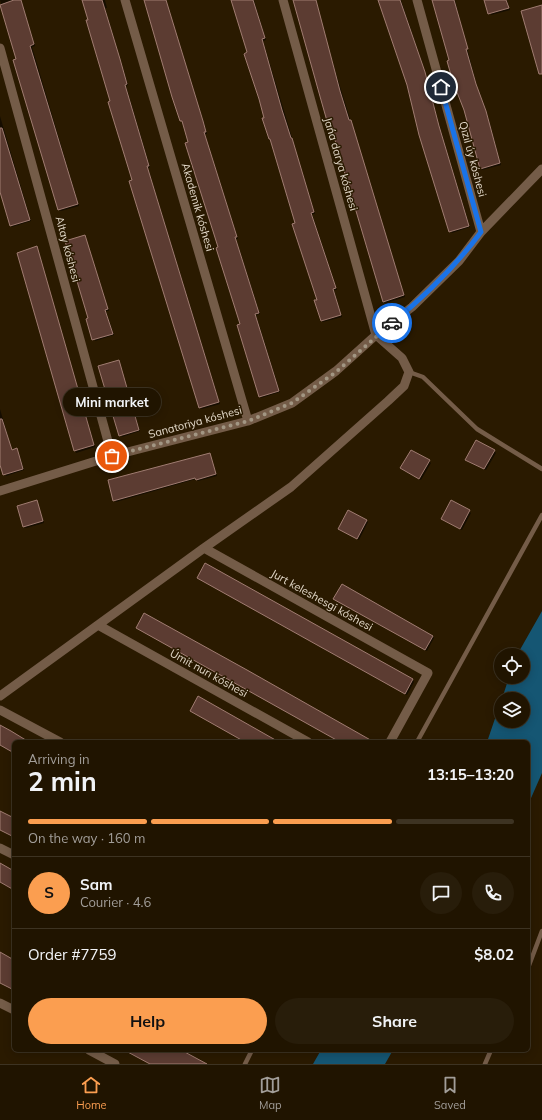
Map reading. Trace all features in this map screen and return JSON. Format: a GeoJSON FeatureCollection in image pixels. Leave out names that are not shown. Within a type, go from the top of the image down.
{"type":"FeatureCollection","features":[{"type":"Feature","properties":{"kind":"street","name":"Akademik kóshesi"},"geometry":{"type":"LineString","coordinates":[[125,0],[248,421]]}},
{"type":"Feature","properties":{"kind":"street","name":"Jańa darya kóshesi"},"geometry":{"type":"LineString","coordinates":[[283,0],[376,335]]}},
{"type":"Feature","properties":{"kind":"street","name":"Qızıl úy kóshesi"},"geometry":{"type":"LineString","coordinates":[[417,0],[481,232]]}},
{"type":"Feature","properties":{"kind":"street","name":"Altay kóshesi"},"geometry":{"type":"LineString","coordinates":[[0,48],[112,456]]}},
{"type":"Feature","properties":{"kind":"street","name":"Sanatoriya kóshesi"},"geometry":{"type":"LineString","coordinates":[[0,491],[112,456],[248,421],[292,403],[336,372],[376,335],[412,307],[459,261],[481,232],[542,169]]}},
{"type":"Feature","properties":{"kind":"street"},"geometry":{"type":"LineString","coordinates":[[0,696],[98,624],[291,487],[394,396],[404,386],[409,372],[402,358],[376,335]]}},
{"type":"Feature","properties":{"kind":"street","name":"Jurt keleshesgi kóshesi"},"geometry":{"type":"LineString","coordinates":[[204,548],[428,673],[391,740]]}},
{"type":"Feature","properties":{"kind":"street","name":"Úmit nurı kóshesi"},"geometry":{"type":"LineString","coordinates":[[98,624],[304,740]]}},
{"type":"Feature","properties":{"kind":"street"},"geometry":{"type":"LineString","coordinates":[[0,710],[56,740]]}},
{"type":"Feature","properties":{"kind":"street"},"geometry":{"type":"LineString","coordinates":[[0,848],[12,855]]}},
{"type":"Feature","properties":{"kind":"street"},"geometry":{"type":"LineString","coordinates":[[0,1003],[12,1009]]}},
{"type":"Feature","properties":{"kind":"street"},"geometry":{"type":"LineString","coordinates":[[93,1052],[115,1064]]}},
{"type":"Feature","properties":{"kind":"lane"},"geometry":{"type":"LineString","coordinates":[[409,372],[424,378],[477,429],[542,469]]}},
{"type":"Feature","properties":{"kind":"lane"},"geometry":{"type":"LineString","coordinates":[[418,740],[542,515]]}},
{"type":"Feature","properties":{"kind":"lane"},"geometry":{"type":"LineString","coordinates":[[530,963],[542,931]]}},
{"type":"Feature","properties":{"kind":"lane"},"geometry":{"type":"LineString","coordinates":[[245,1064],[251,1052]]}},
{"type":"Feature","properties":{"kind":"lane"},"geometry":{"type":"LineString","coordinates":[[485,1064],[490,1052]]}},
{"type":"Feature","properties":{"kind":"water"},"geometry":{"type":"Polygon","coordinates":[[[542,611],[542,773],[530,800],[530,740],[488,740],[494,722],[494,728],[530,728],[530,692],[504,692],[507,684],[530,684],[530,648],[521,648],[542,611]]]}},
{"type":"Feature","properties":{"kind":"water"},"geometry":{"type":"Polygon","coordinates":[[[320,1052],[392,1052],[385,1064],[313,1064],[320,1052]]]}},
{"type":"Feature","properties":{"kind":"building"},"geometry":{"type":"Polygon","coordinates":[[[14,0],[21,0],[34,44],[30,46],[78,204],[58,210],[13,60],[16,59],[0,5],[14,0]]]}},
{"type":"Feature","properties":{"kind":"building"},"geometry":{"type":"Polygon","coordinates":[[[82,0],[102,0],[127,84],[125,85],[149,166],[147,166],[219,402],[199,408],[129,181],[132,180],[108,102],[110,101],[86,20],[88,20],[82,0]]]}},
{"type":"Feature","properties":{"kind":"building"},"geometry":{"type":"Polygon","coordinates":[[[144,0],[166,0],[203,121],[206,132],[204,132],[237,237],[235,237],[259,313],[255,314],[279,391],[259,397],[237,325],[240,324],[216,248],[218,247],[185,143],[188,142],[182,121],[180,121],[172,97],[144,0]]]}},
{"type":"Feature","properties":{"kind":"building"},"geometry":{"type":"Polygon","coordinates":[[[231,0],[253,0],[265,38],[262,39],[282,110],[314,212],[311,213],[336,288],[333,289],[341,315],[321,321],[314,300],[317,300],[292,224],[295,223],[270,139],[262,118],[264,118],[259,99],[244,54],[247,52],[231,0]]]}},
{"type":"Feature","properties":{"kind":"building"},"geometry":{"type":"Polygon","coordinates":[[[293,0],[316,0],[340,91],[349,120],[351,120],[404,295],[383,302],[329,120],[327,121],[293,0]]]}},
{"type":"Feature","properties":{"kind":"building"},"geometry":{"type":"Polygon","coordinates":[[[378,0],[400,0],[425,72],[439,126],[469,226],[449,232],[419,135],[407,85],[378,0]]]}},
{"type":"Feature","properties":{"kind":"building"},"geometry":{"type":"Polygon","coordinates":[[[432,0],[454,0],[468,49],[466,49],[476,84],[486,111],[500,163],[480,169],[464,110],[453,82],[447,61],[449,60],[432,0]]]}},
{"type":"Feature","properties":{"kind":"building"},"geometry":{"type":"Polygon","coordinates":[[[484,0],[506,0],[509,8],[488,14],[484,0]]]}},
{"type":"Feature","properties":{"kind":"building"},"geometry":{"type":"Polygon","coordinates":[[[542,5],[542,74],[539,74],[521,11],[542,5]]]}},
{"type":"Feature","properties":{"kind":"building"},"geometry":{"type":"Polygon","coordinates":[[[0,128],[2,128],[30,220],[10,226],[0,192],[0,128]]]}},
{"type":"Feature","properties":{"kind":"building"},"geometry":{"type":"Polygon","coordinates":[[[85,235],[108,309],[105,310],[113,334],[92,340],[86,319],[88,318],[65,241],[85,235]]]}},
{"type":"Feature","properties":{"kind":"building"},"geometry":{"type":"Polygon","coordinates":[[[37,246],[94,445],[74,451],[17,253],[37,246]]]}},
{"type":"Feature","properties":{"kind":"building"},"geometry":{"type":"Polygon","coordinates":[[[119,360],[139,430],[119,436],[98,366],[119,360]]]}},
{"type":"Feature","properties":{"kind":"building"},"geometry":{"type":"Polygon","coordinates":[[[0,419],[2,419],[12,450],[17,448],[23,469],[3,475],[0,465],[0,419]]]}},
{"type":"Feature","properties":{"kind":"building"},"geometry":{"type":"Polygon","coordinates":[[[476,440],[495,450],[484,469],[465,460],[476,440]]]}},
{"type":"Feature","properties":{"kind":"building"},"geometry":{"type":"Polygon","coordinates":[[[411,450],[430,460],[419,479],[400,468],[411,450]]]}},
{"type":"Feature","properties":{"kind":"building"},"geometry":{"type":"Polygon","coordinates":[[[210,453],[216,474],[196,480],[195,478],[113,501],[108,480],[210,453]]]}},
{"type":"Feature","properties":{"kind":"building"},"geometry":{"type":"Polygon","coordinates":[[[37,500],[43,521],[23,527],[17,506],[37,500]]]}},
{"type":"Feature","properties":{"kind":"building"},"geometry":{"type":"Polygon","coordinates":[[[451,500],[470,510],[460,529],[441,519],[451,500]]]}},
{"type":"Feature","properties":{"kind":"building"},"geometry":{"type":"Polygon","coordinates":[[[348,510],[367,520],[357,539],[338,529],[348,510]]]}},
{"type":"Feature","properties":{"kind":"building"},"geometry":{"type":"Polygon","coordinates":[[[205,563],[413,679],[405,694],[197,578],[205,563]]]}},
{"type":"Feature","properties":{"kind":"building"},"geometry":{"type":"Polygon","coordinates":[[[342,584],[433,636],[425,650],[333,599],[342,584]]]}},
{"type":"Feature","properties":{"kind":"building"},"geometry":{"type":"Polygon","coordinates":[[[144,613],[370,740],[336,740],[136,628],[144,613]]]}},
{"type":"Feature","properties":{"kind":"building"},"geometry":{"type":"Polygon","coordinates":[[[198,696],[275,740],[241,740],[190,711],[198,696]]]}},
{"type":"Feature","properties":{"kind":"building"},"geometry":{"type":"Polygon","coordinates":[[[0,725],[26,740],[12,740],[12,752],[0,745],[0,725]]]}},
{"type":"Feature","properties":{"kind":"building"},"geometry":{"type":"Polygon","coordinates":[[[0,811],[12,817],[12,836],[0,830],[0,811]]]}},
{"type":"Feature","properties":{"kind":"building"},"geometry":{"type":"Polygon","coordinates":[[[0,863],[12,870],[12,889],[0,882],[0,863]]]}},
{"type":"Feature","properties":{"kind":"building"},"geometry":{"type":"Polygon","coordinates":[[[0,952],[12,959],[12,989],[0,983],[0,952]]]}},
{"type":"Feature","properties":{"kind":"building"},"geometry":{"type":"Polygon","coordinates":[[[128,1052],[185,1052],[207,1064],[150,1064],[128,1052]]]}},
{"type":"Feature","properties":{"kind":"way so far"},"geometry":{"type":"LineString","coordinates":[[112,456],[248,421],[292,403],[336,372],[376,335],[392,323]]}},
{"type":"Feature","properties":{"kind":"place","name":"Mini market"},"geometry":{"type":"Point","coordinates":[112,456]}},
{"type":"Feature","properties":{"kind":"route"},"geometry":{"type":"LineString","coordinates":[[392,323],[412,307],[459,261],[481,232],[441,87]]}}]}
